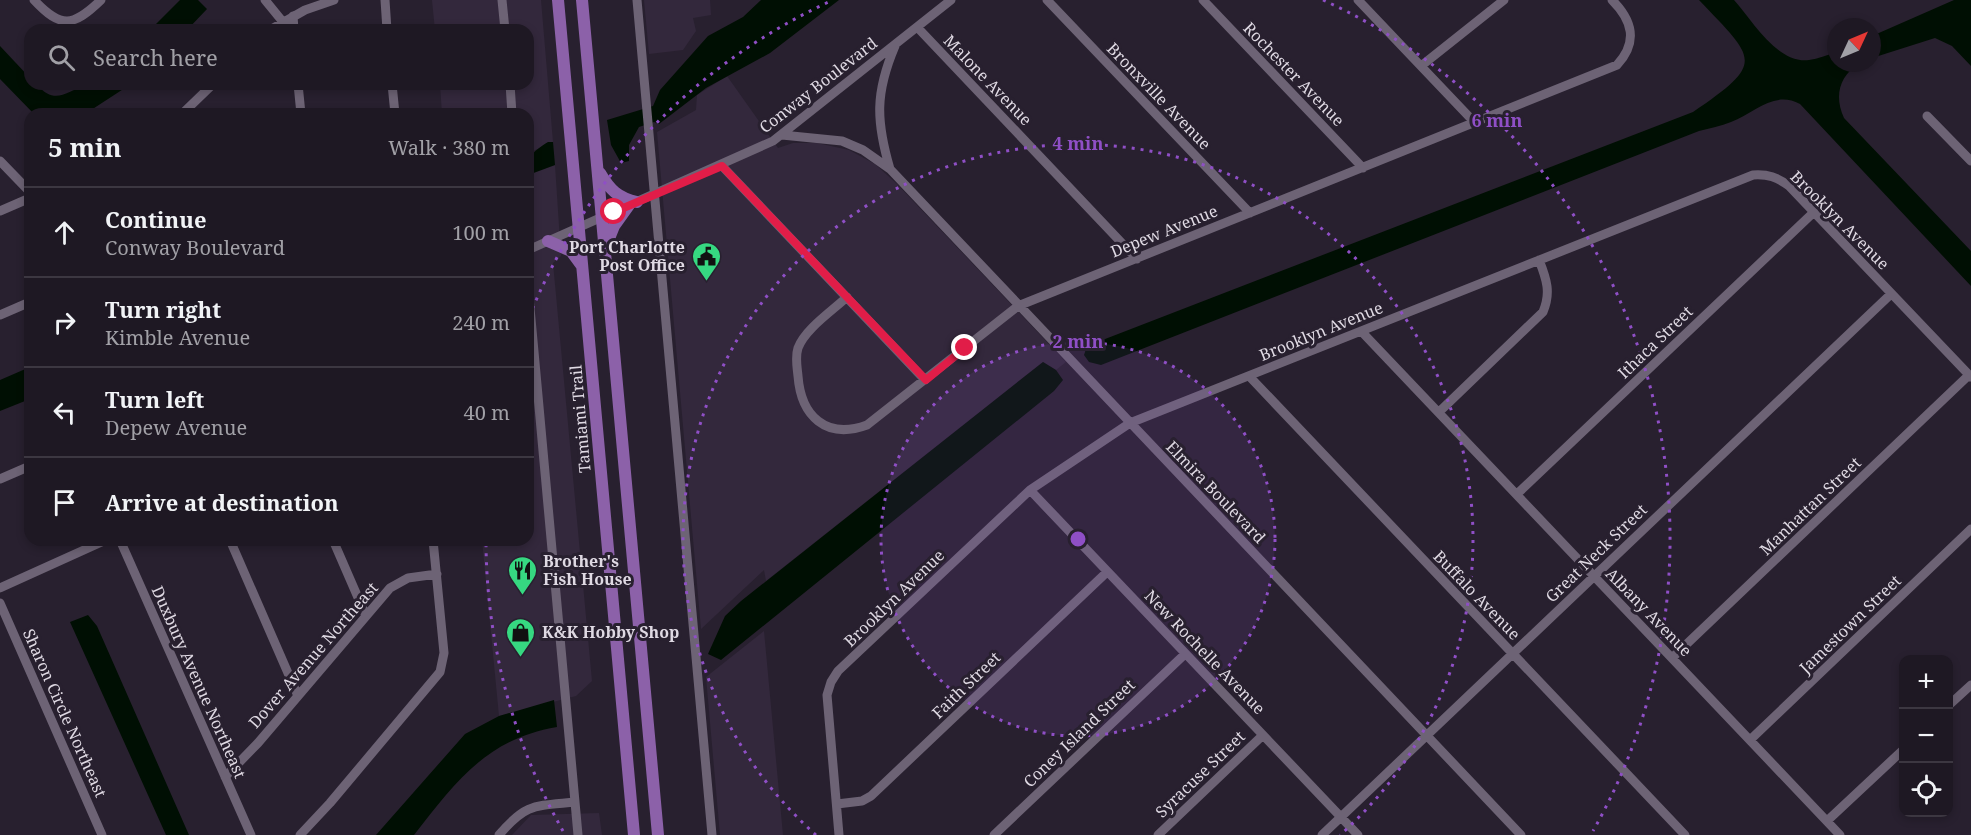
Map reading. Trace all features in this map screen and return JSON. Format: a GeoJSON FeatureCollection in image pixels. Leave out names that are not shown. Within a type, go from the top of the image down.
{"type":"FeatureCollection","features":[{"type":"Feature","properties":{"kind":"main road"},"geometry":{"type":"LineString","coordinates":[[549,0],[559,17]]}},
{"type":"Feature","properties":{"kind":"main road","name":"Tamiami Trail"},"geometry":{"type":"LineString","coordinates":[[558,0],[634,835]]}},
{"type":"Feature","properties":{"kind":"main road"},"geometry":{"type":"LineString","coordinates":[[582,0],[658,835]]}},
{"type":"Feature","properties":{"kind":"main road"},"geometry":{"type":"LineString","coordinates":[[583,14],[589,0]]}},
{"type":"Feature","properties":{"kind":"main road"},"geometry":{"type":"LineString","coordinates":[[597,170],[615,194],[633,204],[614,226],[604,250]]}},
{"type":"Feature","properties":{"kind":"main road"},"geometry":{"type":"LineString","coordinates":[[548,241],[571,251],[582,266]]}},
{"type":"Feature","properties":{"kind":"street"},"geometry":{"type":"LineString","coordinates":[[34,0],[55,19],[64,22],[84,16],[100,0]]}},
{"type":"Feature","properties":{"kind":"street"},"geometry":{"type":"LineString","coordinates":[[265,0],[283,22]]}},
{"type":"Feature","properties":{"kind":"street"},"geometry":{"type":"LineString","coordinates":[[280,24],[293,16],[334,0]]}},
{"type":"Feature","properties":{"kind":"street"},"geometry":{"type":"LineString","coordinates":[[385,0],[387,24]]}},
{"type":"Feature","properties":{"kind":"street"},"geometry":{"type":"LineString","coordinates":[[502,0],[504,24]]}},
{"type":"Feature","properties":{"kind":"street"},"geometry":{"type":"LineString","coordinates":[[637,0],[712,835]]}},
{"type":"Feature","properties":{"kind":"street","name":"Conway Boulevard"},"geometry":{"type":"LineString","coordinates":[[534,247],[722,166],[782,135],[951,0]]}},
{"type":"Feature","properties":{"kind":"street","name":"Bronxville Avenue"},"geometry":{"type":"LineString","coordinates":[[1047,0],[1250,213]]}},
{"type":"Feature","properties":{"kind":"street","name":"Rochester Avenue"},"geometry":{"type":"LineString","coordinates":[[1203,0],[1363,168]]}},
{"type":"Feature","properties":{"kind":"street"},"geometry":{"type":"LineString","coordinates":[[1358,0],[1476,123]]}},
{"type":"Feature","properties":{"kind":"street"},"geometry":{"type":"LineString","coordinates":[[1421,66],[1504,0]]}},
{"type":"Feature","properties":{"kind":"street","name":"Depew Avenue"},"geometry":{"type":"LineString","coordinates":[[847,297],[799,345],[796,355],[799,388],[808,412],[829,427],[855,429],[867,425],[1018,306],[1617,65],[1626,56],[1631,44],[1632,30],[1628,18],[1612,0]]}},
{"type":"Feature","properties":{"kind":"street"},"geometry":{"type":"LineString","coordinates":[[293,16],[294,24]]}},
{"type":"Feature","properties":{"kind":"street","name":"Malone Avenue"},"geometry":{"type":"LineString","coordinates":[[917,27],[1137,258]]}},
{"type":"Feature","properties":{"kind":"street","name":"Elmira Boulevard"},"geometry":{"type":"LineString","coordinates":[[890,169],[879,132],[878,111],[884,75],[896,44]]}},
{"type":"Feature","properties":{"kind":"street"},"geometry":{"type":"LineString","coordinates":[[188,108],[207,90]]}},
{"type":"Feature","properties":{"kind":"street"},"geometry":{"type":"LineString","coordinates":[[299,90],[300,108]]}},
{"type":"Feature","properties":{"kind":"street"},"geometry":{"type":"LineString","coordinates":[[393,90],[394,108]]}},
{"type":"Feature","properties":{"kind":"street"},"geometry":{"type":"LineString","coordinates":[[510,90],[512,108]]}},
{"type":"Feature","properties":{"kind":"street"},"geometry":{"type":"LineString","coordinates":[[1927,116],[1971,161]]}},
{"type":"Feature","properties":{"kind":"street","name":"Elmira Boulevard"},"geometry":{"type":"LineString","coordinates":[[782,135],[842,141],[863,150],[890,169],[1521,835]]}},
{"type":"Feature","properties":{"kind":"street"},"geometry":{"type":"LineString","coordinates":[[0,160],[24,186]]}},
{"type":"Feature","properties":{"kind":"street"},"geometry":{"type":"LineString","coordinates":[[722,166],[926,380]]}},
{"type":"Feature","properties":{"kind":"street","name":"Brooklyn Avenue"},"geometry":{"type":"LineString","coordinates":[[839,835],[827,695],[831,682],[838,672],[1030,490],[1130,423],[1753,175],[1766,174],[1779,178],[1814,212],[1970,376]]}},
{"type":"Feature","properties":{"kind":"street"},"geometry":{"type":"LineString","coordinates":[[0,211],[24,201]]}},
{"type":"Feature","properties":{"kind":"street","name":"Ithaca Street"},"geometry":{"type":"LineString","coordinates":[[1516,494],[1814,212]]}},
{"type":"Feature","properties":{"kind":"street"},"geometry":{"type":"LineString","coordinates":[[1439,412],[1543,312],[1548,300],[1549,287],[1539,260]]}},
{"type":"Feature","properties":{"kind":"street","name":"Great Neck Street"},"geometry":{"type":"LineString","coordinates":[[1322,835],[1891,294]]}},
{"type":"Feature","properties":{"kind":"street"},"geometry":{"type":"LineString","coordinates":[[0,315],[24,305]]}},
{"type":"Feature","properties":{"kind":"street","name":"Albany Avenue"},"geometry":{"type":"LineString","coordinates":[[1361,331],[1840,835]]}},
{"type":"Feature","properties":{"kind":"street"},"geometry":{"type":"LineString","coordinates":[[534,352],[578,835]]}},
{"type":"Feature","properties":{"kind":"street","name":"Buffalo Avenue"},"geometry":{"type":"LineString","coordinates":[[1249,376],[1684,835]]}},
{"type":"Feature","properties":{"kind":"street","name":"Manhattan Street"},"geometry":{"type":"LineString","coordinates":[[1672,658],[1970,376]]}},
{"type":"Feature","properties":{"kind":"street"},"geometry":{"type":"LineString","coordinates":[[0,479],[24,469]]}},
{"type":"Feature","properties":{"kind":"street","name":"New Rochelle Avenue"},"geometry":{"type":"LineString","coordinates":[[1030,490],[1358,835]]}},
{"type":"Feature","properties":{"kind":"street","name":"Jamestown Street"},"geometry":{"type":"LineString","coordinates":[[1750,740],[1971,529]]}},
{"type":"Feature","properties":{"kind":"street"},"geometry":{"type":"LineString","coordinates":[[0,588],[93,546]]}},
{"type":"Feature","properties":{"kind":"street","name":"Duxbury Avenue Northeast"},"geometry":{"type":"LineString","coordinates":[[123,546],[251,835]]}},
{"type":"Feature","properties":{"kind":"street"},"geometry":{"type":"LineString","coordinates":[[233,546],[298,696]]}},
{"type":"Feature","properties":{"kind":"street"},"geometry":{"type":"LineString","coordinates":[[336,546],[366,616]]}},
{"type":"Feature","properties":{"kind":"street"},"geometry":{"type":"LineString","coordinates":[[300,835],[338,795],[440,672],[444,652],[434,546]]}},
{"type":"Feature","properties":{"kind":"street","name":"Faith Street"},"geometry":{"type":"LineString","coordinates":[[837,804],[862,801],[871,796],[1107,572]]}},
{"type":"Feature","properties":{"kind":"street","name":"Dover Avenue Northeast"},"geometry":{"type":"LineString","coordinates":[[225,777],[398,582],[436,574]]}},
{"type":"Feature","properties":{"kind":"street","name":"Sharon Circle Northeast"},"geometry":{"type":"LineString","coordinates":[[0,603],[102,835]]}},
{"type":"Feature","properties":{"kind":"street","name":"Coney Island Street"},"geometry":{"type":"LineString","coordinates":[[994,835],[1185,654]]}},
{"type":"Feature","properties":{"kind":"street"},"geometry":{"type":"LineString","coordinates":[[1953,701],[1971,685]]}},
{"type":"Feature","properties":{"kind":"street","name":"Syracuse Street"},"geometry":{"type":"LineString","coordinates":[[1158,835],[1263,735]]}},
{"type":"Feature","properties":{"kind":"street"},"geometry":{"type":"LineString","coordinates":[[1827,821],[1899,754]]}},
{"type":"Feature","properties":{"kind":"street"},"geometry":{"type":"LineString","coordinates":[[499,835],[519,813],[528,808],[575,802]]}},
{"type":"Feature","properties":{"kind":"shaded area"},"geometry":{"type":"Polygon","coordinates":[[[180,0],[198,0],[207,9],[193,24],[156,24],[180,0]]]}},
{"type":"Feature","properties":{"kind":"shaded area"},"geometry":{"type":"Polygon","coordinates":[[[432,0],[541,0],[553,142],[534,151],[534,108],[442,108],[440,90],[534,90],[534,24],[434,24],[432,0]]]}},
{"type":"Feature","properties":{"kind":"shaded area"},"geometry":{"type":"Polygon","coordinates":[[[644,0],[710,0],[711,15],[693,18],[696,31],[683,50],[649,54],[644,0]]]}},
{"type":"Feature","properties":{"kind":"shaded area"},"geometry":{"type":"Polygon","coordinates":[[[761,0],[839,0],[770,53],[706,88],[659,124],[654,122],[639,127],[629,145],[629,161],[621,163],[611,145],[607,120],[653,106],[660,90],[708,36],[743,17],[761,0]]]}},
{"type":"Feature","properties":{"kind":"shaded area"},"geometry":{"type":"Polygon","coordinates":[[[1699,0],[1734,0],[1766,39],[1786,55],[1809,60],[1827,55],[1827,72],[1849,72],[1839,95],[1844,118],[1971,251],[1971,286],[1800,104],[1791,100],[1782,100],[1765,104],[1731,122],[1699,131],[1101,365],[1089,362],[1084,355],[1087,346],[1693,112],[1733,82],[1742,70],[1745,60],[1732,36],[1699,0]]]}},
{"type":"Feature","properties":{"kind":"shaded area"},"geometry":{"type":"Polygon","coordinates":[[[1954,0],[1971,0],[1971,66],[1952,46],[1935,38],[1881,55],[1881,32],[1954,0]]]}},
{"type":"Feature","properties":{"kind":"shaded area"},"geometry":{"type":"Polygon","coordinates":[[[0,46],[24,72],[24,90],[42,90],[55,96],[74,90],[122,90],[94,108],[28,108],[0,79],[0,46]]]}},
{"type":"Feature","properties":{"kind":"shaded area"},"geometry":{"type":"Polygon","coordinates":[[[727,76],[778,148],[793,143],[817,143],[849,150],[875,164],[897,184],[1066,362],[1056,370],[1043,362],[766,581],[764,570],[701,629],[657,132],[696,110],[697,95],[727,76]]]}},
{"type":"Feature","properties":{"kind":"shaded area"},"geometry":{"type":"Polygon","coordinates":[[[548,142],[553,142],[555,165],[534,173],[534,153],[548,142]]]}},
{"type":"Feature","properties":{"kind":"shaded area"},"geometry":{"type":"Polygon","coordinates":[[[555,165],[561,256],[553,263],[592,681],[576,696],[499,716],[483,546],[534,546],[534,173],[555,165]]]}},
{"type":"Feature","properties":{"kind":"shaded area"},"geometry":{"type":"Polygon","coordinates":[[[1043,362],[1056,370],[1063,380],[1054,391],[721,660],[708,654],[725,616],[741,601],[1043,362]]]}},
{"type":"Feature","properties":{"kind":"shaded area"},"geometry":{"type":"Polygon","coordinates":[[[24,370],[24,401],[0,411],[0,380],[24,370]]]}},
{"type":"Feature","properties":{"kind":"shaded area"},"geometry":{"type":"Polygon","coordinates":[[[88,615],[97,626],[189,835],[166,835],[70,622],[88,615]]]}},
{"type":"Feature","properties":{"kind":"shaded area"},"geometry":{"type":"Polygon","coordinates":[[[764,631],[783,835],[720,835],[706,677],[764,631]]]}},
{"type":"Feature","properties":{"kind":"shaded area"},"geometry":{"type":"Polygon","coordinates":[[[554,700],[557,727],[511,741],[492,752],[459,780],[414,835],[376,835],[465,734],[499,716],[554,700]]]}},
{"type":"Feature","properties":{"kind":"shaded area"},"geometry":{"type":"Polygon","coordinates":[[[599,813],[602,835],[512,835],[531,815],[599,813]]]}},
{"type":"Feature","properties":{"kind":"place","name":"Port Charlotte Post Office"},"geometry":{"type":"Point","coordinates":[706,282]}},
{"type":"Feature","properties":{"kind":"place","name":"Brother's Fish House"},"geometry":{"type":"Point","coordinates":[522,596]}},
{"type":"Feature","properties":{"kind":"place","name":"K&K Hobby Shop"},"geometry":{"type":"Point","coordinates":[521,658]}},
{"type":"Feature","properties":{"kind":"route"},"geometry":{"type":"LineString","coordinates":[[614,212],[722,166],[926,380],[965,348]]}}]}
